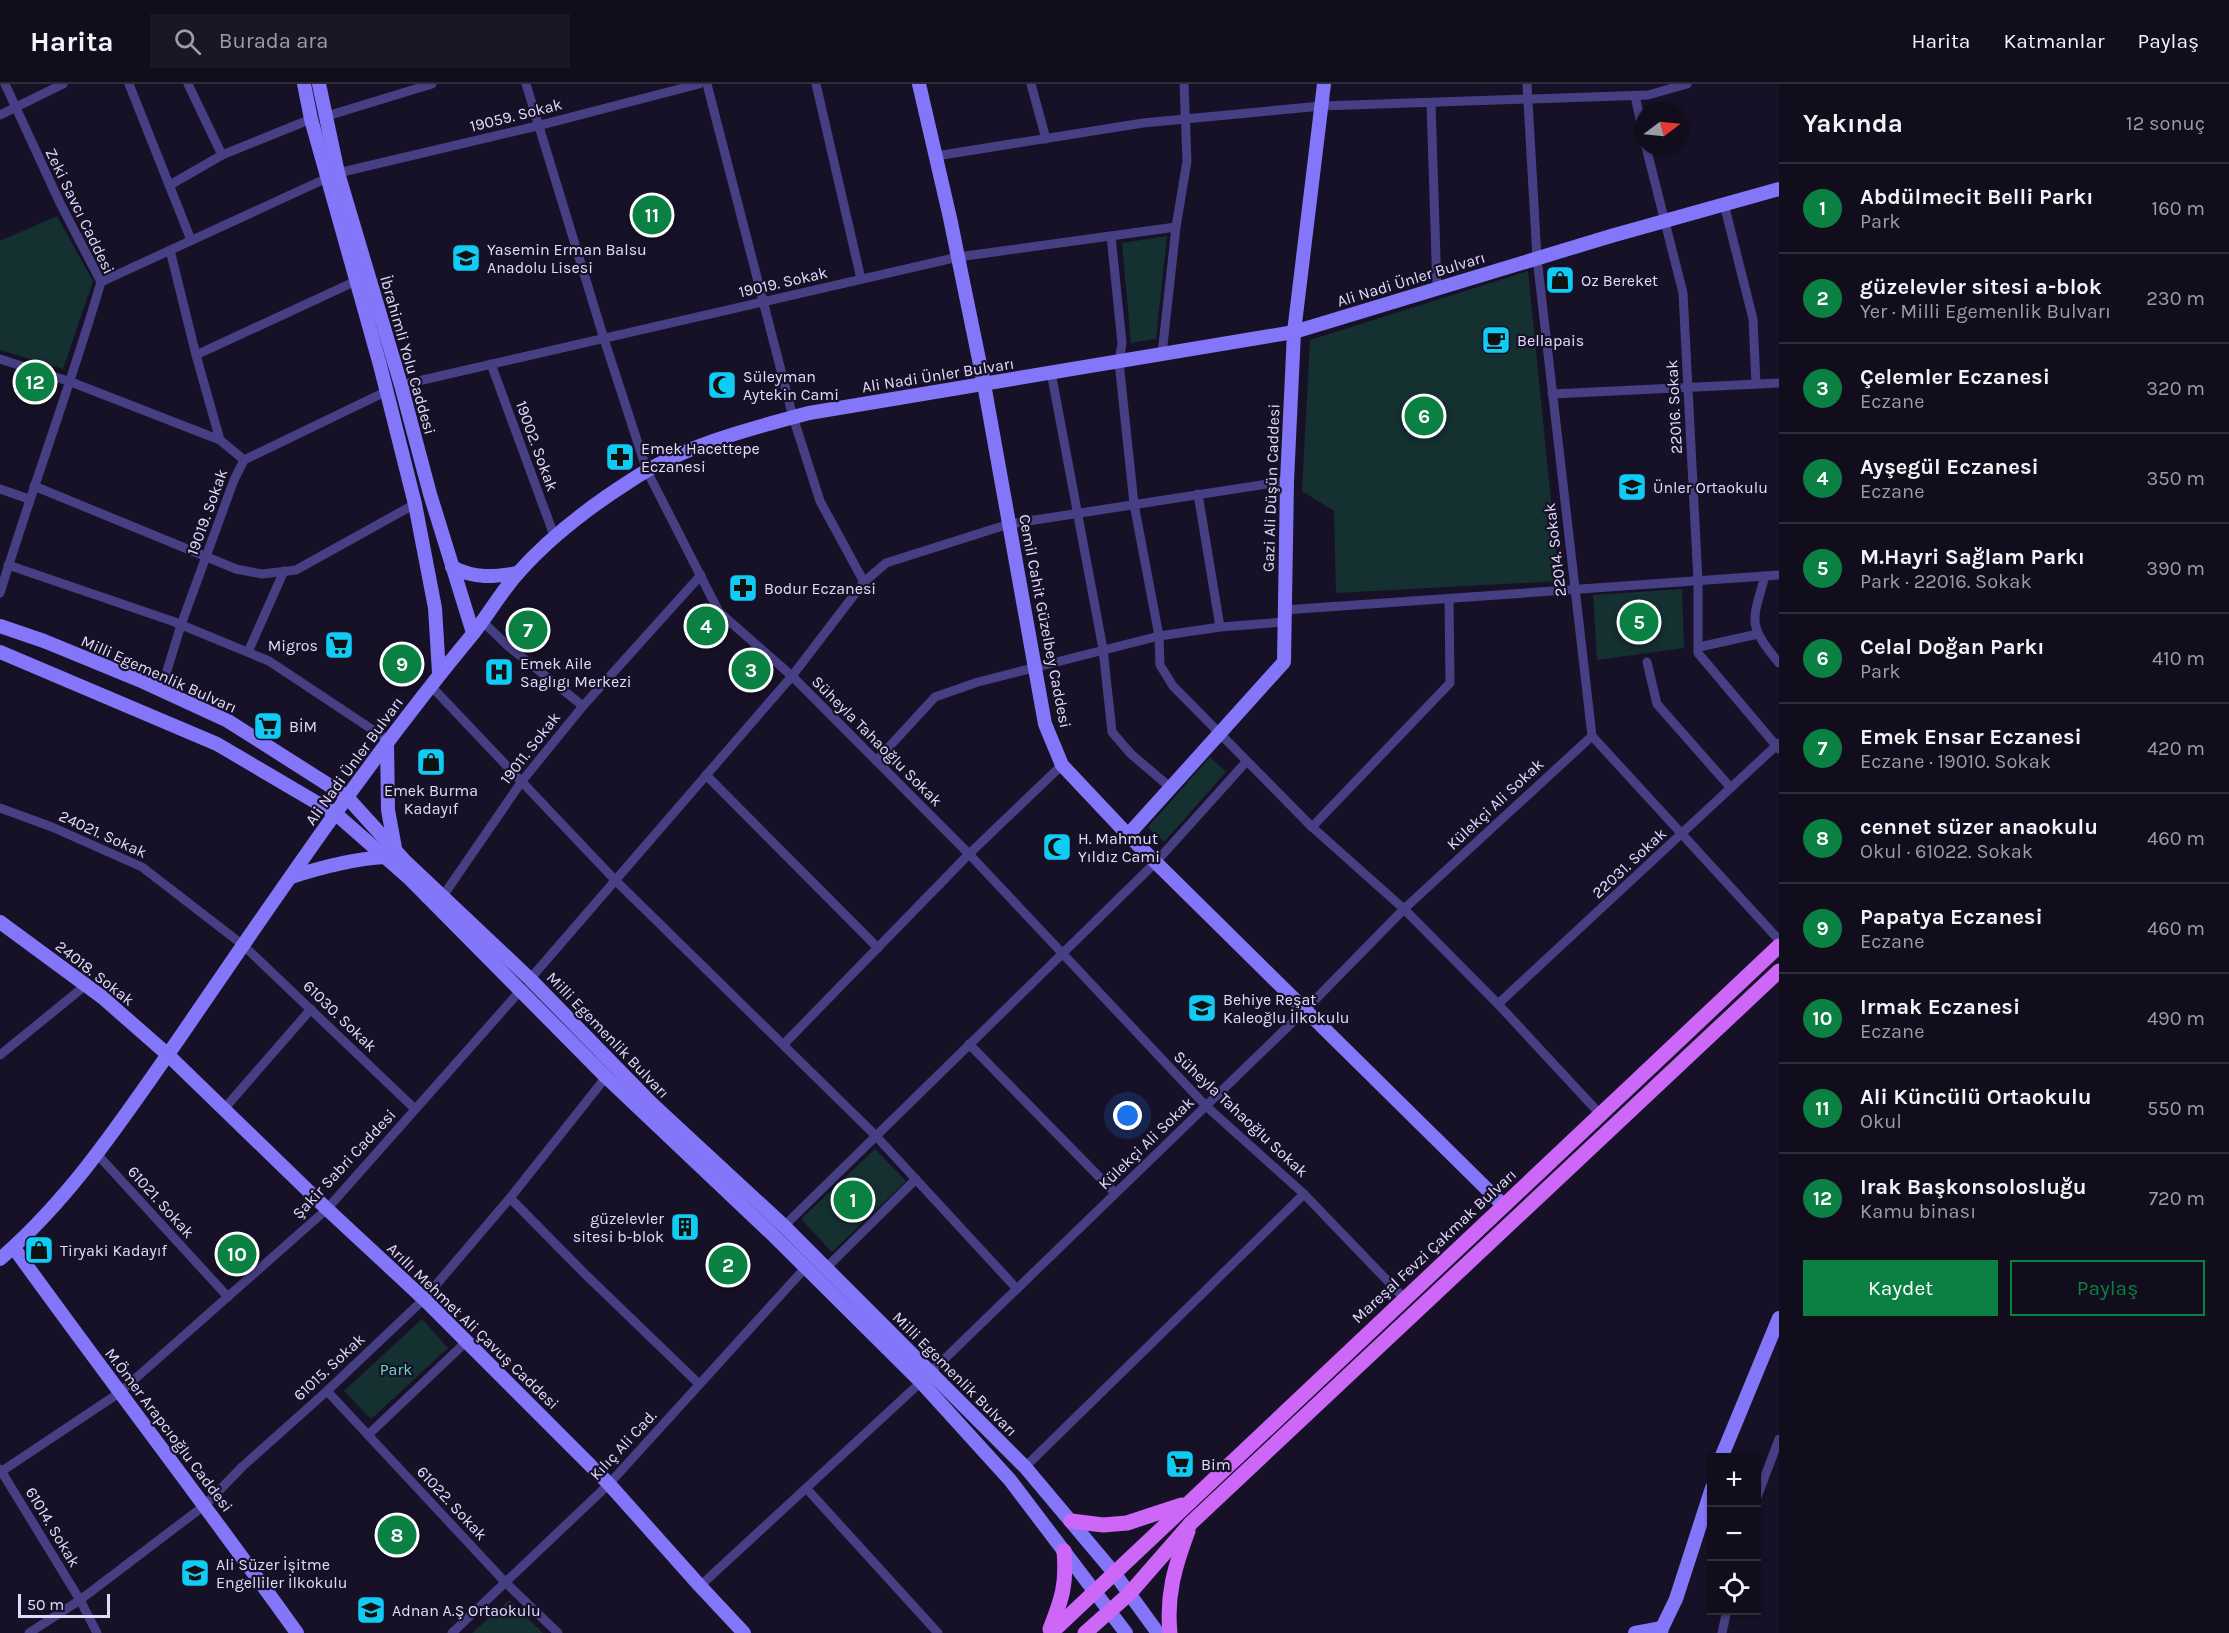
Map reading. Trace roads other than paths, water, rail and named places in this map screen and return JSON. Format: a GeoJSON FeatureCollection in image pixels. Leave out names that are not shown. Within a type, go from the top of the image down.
{"type":"FeatureCollection","features":[{"type":"Feature","properties":{"kind":"main road","name":"Mareşal Fevzi Çakmak Bulvarı"},"geometry":{"type":"LineString","coordinates":[[1049,1633],[1115,1574],[1187,1503],[1779,945]]}},
{"type":"Feature","properties":{"kind":"main road"},"geometry":{"type":"LineString","coordinates":[[1084,1633],[1130,1594],[1191,1523],[1779,971]]}},
{"type":"Feature","properties":{"kind":"main road"},"geometry":{"type":"LineString","coordinates":[[1071,1521],[1103,1526],[1128,1523],[1187,1503]]}},
{"type":"Feature","properties":{"kind":"main road"},"geometry":{"type":"LineString","coordinates":[[1170,1633],[1173,1572],[1191,1523]]}},
{"type":"Feature","properties":{"kind":"main road"},"geometry":{"type":"LineString","coordinates":[[1049,1633],[1064,1594],[1066,1572],[1064,1551]]}},
{"type":"Feature","properties":{"kind":"street","name":"Zeki Savcı Caddesi"},"geometry":{"type":"LineString","coordinates":[[0,593],[29,499],[71,382],[101,282],[60,203],[5,84]]}},
{"type":"Feature","properties":{"kind":"street"},"geometry":{"type":"LineString","coordinates":[[0,115],[63,84]]}},
{"type":"Feature","properties":{"kind":"street"},"geometry":{"type":"LineString","coordinates":[[129,84],[191,240]]}},
{"type":"Feature","properties":{"kind":"street"},"geometry":{"type":"LineString","coordinates":[[188,84],[222,155]]}},
{"type":"Feature","properties":{"kind":"street"},"geometry":{"type":"LineString","coordinates":[[304,84],[311,119],[332,176],[356,281],[415,504],[435,608],[440,673]]}},
{"type":"Feature","properties":{"kind":"street","name":"İbrahimli Yolu Caddesi"},"geometry":{"type":"LineString","coordinates":[[319,84],[327,116],[332,176],[400,385],[430,494],[473,633]]}},
{"type":"Feature","properties":{"kind":"street"},"geometry":{"type":"LineString","coordinates":[[327,116],[432,84]]}},
{"type":"Feature","properties":{"kind":"street","name":"Süheyla Tahaoğlu Sokak"},"geometry":{"type":"LineString","coordinates":[[526,84],[537,126],[647,471],[719,612],[792,676],[969,854],[1206,1106],[1304,1194],[1404,1298]]}},
{"type":"Feature","properties":{"kind":"street","name":"19059. Sokak"},"geometry":{"type":"LineString","coordinates":[[101,282],[332,176],[699,84]]}},
{"type":"Feature","properties":{"kind":"street"},"geometry":{"type":"LineString","coordinates":[[707,84],[793,417],[820,501],[864,582]]}},
{"type":"Feature","properties":{"kind":"street"},"geometry":{"type":"LineString","coordinates":[[816,84],[861,279]]}},
{"type":"Feature","properties":{"kind":"street","name":"Cemil Cahit Güzelbey Caddesi"},"geometry":{"type":"LineString","coordinates":[[919,84],[984,384],[1045,724],[1062,765],[1128,835],[1503,1205]]}},
{"type":"Feature","properties":{"kind":"street"},"geometry":{"type":"LineString","coordinates":[[1031,84],[1046,139]]}},
{"type":"Feature","properties":{"kind":"street"},"geometry":{"type":"LineString","coordinates":[[1162,354],[1176,227],[1187,161],[1184,84]]}},
{"type":"Feature","properties":{"kind":"street","name":"Gazi Ali Düşün Caddesi"},"geometry":{"type":"LineString","coordinates":[[1128,835],[1284,662],[1287,481],[1294,332],[1324,84]]}},
{"type":"Feature","properties":{"kind":"street","name":"22014. Sokak"},"geometry":{"type":"LineString","coordinates":[[1527,84],[1537,258],[1592,736]]}},
{"type":"Feature","properties":{"kind":"street"},"geometry":{"type":"LineString","coordinates":[[936,156],[1185,118],[1321,106],[1635,96],[1648,95],[1687,84]]}},
{"type":"Feature","properties":{"kind":"street"},"geometry":{"type":"LineString","coordinates":[[1635,96],[1636,102]]}},
{"type":"Feature","properties":{"kind":"street"},"geometry":{"type":"LineString","coordinates":[[1431,103],[1437,288]]}},
{"type":"Feature","properties":{"kind":"street"},"geometry":{"type":"LineString","coordinates":[[170,186],[222,155],[311,119]]}},
{"type":"Feature","properties":{"kind":"street","name":"22016. Sokak"},"geometry":{"type":"LineString","coordinates":[[1648,156],[1663,222],[1683,293],[1698,581],[1698,653],[1778,746]]}},
{"type":"Feature","properties":{"kind":"street","name":"Ali Nadi Ünler Bulvarı"},"geometry":{"type":"LineString","coordinates":[[0,1259],[14,1248],[60,1199],[97,1154],[336,814],[346,796],[519,573],[573,521],[631,479],[685,452],[751,428],[793,417],[1294,332],[1537,258],[1779,189]]}},
{"type":"Feature","properties":{"kind":"street"},"geometry":{"type":"LineString","coordinates":[[1724,204],[1753,319],[1756,384]]}},
{"type":"Feature","properties":{"kind":"street","name":"19019. Sokak"},"geometry":{"type":"LineString","coordinates":[[400,385],[958,257],[1176,227]]}},
{"type":"Feature","properties":{"kind":"street"},"geometry":{"type":"LineString","coordinates":[[1111,236],[1122,343],[1119,362],[1134,504],[1159,636],[1160,665],[1173,686],[1219,735],[1312,827],[1404,909],[1498,1004],[1600,1114]]}},
{"type":"Feature","properties":{"kind":"street"},"geometry":{"type":"LineString","coordinates":[[170,250],[220,440]]}},
{"type":"Feature","properties":{"kind":"street"},"geometry":{"type":"LineString","coordinates":[[196,355],[356,281]]}},
{"type":"Feature","properties":{"kind":"street"},"geometry":{"type":"LineString","coordinates":[[0,359],[71,382],[220,440],[244,460]]}},
{"type":"Feature","properties":{"kind":"street","name":"19002. Sokak"},"geometry":{"type":"LineString","coordinates":[[492,364],[555,538]]}},
{"type":"Feature","properties":{"kind":"street"},"geometry":{"type":"LineString","coordinates":[[1051,372],[1103,649],[1112,732],[1131,754],[1170,788]]}},
{"type":"Feature","properties":{"kind":"street"},"geometry":{"type":"LineString","coordinates":[[1552,394],[1779,383]]}},
{"type":"Feature","properties":{"kind":"street","name":"19019. Sokak"},"geometry":{"type":"LineString","coordinates":[[161,690],[181,625],[234,480],[244,460],[385,392]]}},
{"type":"Feature","properties":{"kind":"street"},"geometry":{"type":"LineString","coordinates":[[530,979],[792,676],[864,582],[886,563],[1009,524],[1287,481]]}},
{"type":"Feature","properties":{"kind":"street"},"geometry":{"type":"LineString","coordinates":[[34,486],[207,558],[239,570],[262,574],[296,570],[415,504]]}},
{"type":"Feature","properties":{"kind":"street"},"geometry":{"type":"LineString","coordinates":[[0,489],[29,499]]}},
{"type":"Feature","properties":{"kind":"street"},"geometry":{"type":"LineString","coordinates":[[1198,494],[1221,627]]}},
{"type":"Feature","properties":{"kind":"street"},"geometry":{"type":"LineString","coordinates":[[8,565],[181,625],[269,661],[388,741],[390,854],[327,866],[291,878]]}},
{"type":"Feature","properties":{"kind":"street"},"geometry":{"type":"LineString","coordinates":[[452,567],[466,574],[483,577],[519,573]]}},
{"type":"Feature","properties":{"kind":"street"},"geometry":{"type":"LineString","coordinates":[[248,652],[284,571]]}},
{"type":"Feature","properties":{"kind":"street","name":"19011. Sokak"},"geometry":{"type":"LineString","coordinates":[[443,896],[522,781],[583,706],[701,575]]}},
{"type":"Feature","properties":{"kind":"street"},"geometry":{"type":"LineString","coordinates":[[876,761],[935,697],[978,682],[1159,636],[1284,616],[1449,599],[1779,575]]}},
{"type":"Feature","properties":{"kind":"street"},"geometry":{"type":"LineString","coordinates":[[1765,576],[1755,612],[1755,628],[1779,663]]}},
{"type":"Feature","properties":{"kind":"street"},"geometry":{"type":"LineString","coordinates":[[1312,827],[1450,683],[1449,599]]}},
{"type":"Feature","properties":{"kind":"street"},"geometry":{"type":"LineString","coordinates":[[482,621],[508,646],[583,706]]}},
{"type":"Feature","properties":{"kind":"street","name":"Milli Egemenlik Bulvarı"},"geometry":{"type":"LineString","coordinates":[[0,626],[44,641],[228,721],[346,796],[410,879],[606,1077],[806,1267],[1025,1467],[1115,1574],[1158,1633]]}},
{"type":"Feature","properties":{"kind":"street"},"geometry":{"type":"LineString","coordinates":[[1699,646],[1758,634]]}},
{"type":"Feature","properties":{"kind":"street","name":"Milli Egemenlik Bulvarı"},"geometry":{"type":"LineString","coordinates":[[0,652],[217,744],[336,814],[443,896],[530,979],[651,1103],[826,1268],[925,1377],[1010,1480],[1126,1633]]}},
{"type":"Feature","properties":{"kind":"street"},"geometry":{"type":"LineString","coordinates":[[1647,663],[1657,704],[1730,787]]}},
{"type":"Feature","properties":{"kind":"street"},"geometry":{"type":"LineString","coordinates":[[430,685],[615,880],[875,1135],[1017,1289]]}},
{"type":"Feature","properties":{"kind":"street"},"geometry":{"type":"LineString","coordinates":[[1592,736],[1779,940]]}},
{"type":"Feature","properties":{"kind":"street","name":"Külekçi Ali Sokak"},"geometry":{"type":"LineString","coordinates":[[700,1586],[1017,1289],[1305,1010],[1404,909],[1592,736]]}},
{"type":"Feature","properties":{"kind":"street","name":"22031. Sokak"},"geometry":{"type":"LineString","coordinates":[[1498,1004],[1730,787],[1778,746]]}},
{"type":"Feature","properties":{"kind":"street"},"geometry":{"type":"LineString","coordinates":[[784,1227],[875,1135],[1156,862],[1246,762]]}},
{"type":"Feature","properties":{"kind":"street"},"geometry":{"type":"LineString","coordinates":[[784,1044],[969,854],[1062,765]]}},
{"type":"Feature","properties":{"kind":"street"},"geometry":{"type":"LineString","coordinates":[[706,775],[878,948]]}},
{"type":"Feature","properties":{"kind":"street","name":"24021. Sokak"},"geometry":{"type":"LineString","coordinates":[[0,808],[52,827],[142,867],[243,945]]}},
{"type":"Feature","properties":{"kind":"street","name":"24018. Sokak"},"geometry":{"type":"LineString","coordinates":[[0,922],[86,986],[167,1054]]}},
{"type":"Feature","properties":{"kind":"street","name":"61030. Sokak"},"geometry":{"type":"LineString","coordinates":[[243,945],[416,1109]]}},
{"type":"Feature","properties":{"kind":"street"},"geometry":{"type":"LineString","coordinates":[[0,1055],[86,986]]}},
{"type":"Feature","properties":{"kind":"street","name":"Şakir Sabri Caddesi"},"geometry":{"type":"LineString","coordinates":[[1,1470],[119,1393],[327,1209],[520,991]]}},
{"type":"Feature","properties":{"kind":"street"},"geometry":{"type":"LineString","coordinates":[[224,1109],[311,1009]]}},
{"type":"Feature","properties":{"kind":"street"},"geometry":{"type":"LineString","coordinates":[[969,1044],[1116,1193]]}},
{"type":"Feature","properties":{"kind":"street","name":"Arıllı Mehmet Ali Çavuş Caddesi"},"geometry":{"type":"LineString","coordinates":[[167,1054],[424,1299],[609,1484],[744,1633]]}},
{"type":"Feature","properties":{"kind":"street","name":"61015. Sokak"},"geometry":{"type":"LineString","coordinates":[[29,1633],[80,1600],[205,1505],[243,1466],[327,1391],[424,1299],[510,1198],[606,1077]]}},
{"type":"Feature","properties":{"kind":"street","name":"61021. Sokak"},"geometry":{"type":"LineString","coordinates":[[97,1154],[228,1297]]}},
{"type":"Feature","properties":{"kind":"street"},"geometry":{"type":"LineString","coordinates":[[826,1268],[916,1179]]}},
{"type":"Feature","properties":{"kind":"street"},"geometry":{"type":"LineString","coordinates":[[1025,1467],[1304,1194]]}},
{"type":"Feature","properties":{"kind":"street"},"geometry":{"type":"LineString","coordinates":[[510,1198],[584,1274],[699,1384]]}},
{"type":"Feature","properties":{"kind":"street","name":"M.Ömer Arapcıoğlu Caddesi"},"geometry":{"type":"LineString","coordinates":[[14,1248],[297,1633]]}},
{"type":"Feature","properties":{"kind":"street","name":"Kılıç Ali Cad."},"geometry":{"type":"LineString","coordinates":[[452,1633],[609,1484],[806,1267]]}},
{"type":"Feature","properties":{"kind":"street"},"geometry":{"type":"LineString","coordinates":[[1723,1453],[1779,1318]]}},
{"type":"Feature","properties":{"kind":"street"},"geometry":{"type":"LineString","coordinates":[[368,1436],[466,1341]]}},
{"type":"Feature","properties":{"kind":"street","name":"61022. Sokak"},"geometry":{"type":"LineString","coordinates":[[327,1391],[506,1582],[558,1633]]}},
{"type":"Feature","properties":{"kind":"street"},"geometry":{"type":"LineString","coordinates":[[1761,1487],[1779,1439]]}},
{"type":"Feature","properties":{"kind":"street","name":"61014. Sokak"},"geometry":{"type":"LineString","coordinates":[[1,1470],[98,1633]]}},
{"type":"Feature","properties":{"kind":"street"},"geometry":{"type":"LineString","coordinates":[[806,1488],[938,1633]]}},
{"type":"Feature","properties":{"kind":"street"},"geometry":{"type":"LineString","coordinates":[[1635,1633],[1662,1630],[1676,1599],[1707,1503]]}},
{"type":"Feature","properties":{"kind":"street"},"geometry":{"type":"LineString","coordinates":[[1722,1633],[1726,1615]]}},
{"type":"Feature","properties":{"kind":"place","name":"Ali Küncülü Ortaokulu"},"geometry":{"type":"Point","coordinates":[652,215]}},
{"type":"Feature","properties":{"kind":"place","name":"Yasemin Erman Balsu Anadolu Lisesi"},"geometry":{"type":"Point","coordinates":[466,258]}},
{"type":"Feature","properties":{"kind":"place","name":"Oz Bereket"},"geometry":{"type":"Point","coordinates":[1560,280]}},
{"type":"Feature","properties":{"kind":"place","name":"Bellapais"},"geometry":{"type":"Point","coordinates":[1496,340]}},
{"type":"Feature","properties":{"kind":"place","name":"Irak Başkonsolosluğu"},"geometry":{"type":"Point","coordinates":[35,382]}},
{"type":"Feature","properties":{"kind":"place","name":"Süleyman Aytekin Cami"},"geometry":{"type":"Point","coordinates":[722,385]}},
{"type":"Feature","properties":{"kind":"place","name":"Celal Doğan Parkı"},"geometry":{"type":"Point","coordinates":[1424,416]}},
{"type":"Feature","properties":{"kind":"place","name":"Emek Hacettepe Eczanesi"},"geometry":{"type":"Point","coordinates":[620,457]}},
{"type":"Feature","properties":{"kind":"place","name":"Ünler Ortaokulu"},"geometry":{"type":"Point","coordinates":[1632,487]}},
{"type":"Feature","properties":{"kind":"place","name":"Bodur Eczanesi"},"geometry":{"type":"Point","coordinates":[743,588]}},
{"type":"Feature","properties":{"kind":"place","name":"M.Hayri Sağlam Parkı"},"geometry":{"type":"Point","coordinates":[1639,622]}},
{"type":"Feature","properties":{"kind":"place","name":"Ayşegül Eczanesi"},"geometry":{"type":"Point","coordinates":[706,626]}},
{"type":"Feature","properties":{"kind":"place","name":"Emek Ensar Eczanesi"},"geometry":{"type":"Point","coordinates":[528,630]}},
{"type":"Feature","properties":{"kind":"place","name":"Migros"},"geometry":{"type":"Point","coordinates":[339,645]}},
{"type":"Feature","properties":{"kind":"place","name":"Papatya Eczanesi"},"geometry":{"type":"Point","coordinates":[402,664]}},
{"type":"Feature","properties":{"kind":"place","name":"Çelemler Eczanesi"},"geometry":{"type":"Point","coordinates":[751,670]}},
{"type":"Feature","properties":{"kind":"place","name":"Emek Aile Saglıgı Merkezi"},"geometry":{"type":"Point","coordinates":[499,672]}},
{"type":"Feature","properties":{"kind":"place","name":"BİM"},"geometry":{"type":"Point","coordinates":[268,726]}},
{"type":"Feature","properties":{"kind":"place","name":"Emek Burma Kadayıf"},"geometry":{"type":"Point","coordinates":[431,762]}},
{"type":"Feature","properties":{"kind":"place","name":"H. Mahmut Yıldız Cami"},"geometry":{"type":"Point","coordinates":[1057,847]}},
{"type":"Feature","properties":{"kind":"place","name":"Behiye Reşat Kaleoğlu İlkokulu"},"geometry":{"type":"Point","coordinates":[1202,1008]}},
{"type":"Feature","properties":{"kind":"place","name":"Abdülmecit Belli Parkı"},"geometry":{"type":"Point","coordinates":[853,1200]}},
{"type":"Feature","properties":{"kind":"place","name":"güzelevler sitesi b-blok"},"geometry":{"type":"Point","coordinates":[685,1227]}},
{"type":"Feature","properties":{"kind":"place","name":"Tiryaki Kadayıf"},"geometry":{"type":"Point","coordinates":[39,1250]}},
{"type":"Feature","properties":{"kind":"place","name":"Irmak Eczanesi"},"geometry":{"type":"Point","coordinates":[237,1254]}},
{"type":"Feature","properties":{"kind":"place","name":"güzelevler sitesi a-blok"},"geometry":{"type":"Point","coordinates":[728,1265]}},
{"type":"Feature","properties":{"kind":"place","name":"Bim"},"geometry":{"type":"Point","coordinates":[1180,1464]}},
{"type":"Feature","properties":{"kind":"place","name":"cennet süzer anaokulu"},"geometry":{"type":"Point","coordinates":[397,1535]}},
{"type":"Feature","properties":{"kind":"place","name":"Ali Süzer İşitme Engelliler İlkokulu"},"geometry":{"type":"Point","coordinates":[195,1573]}},
{"type":"Feature","properties":{"kind":"place","name":"Adnan A.Ş Ortaokulu"},"geometry":{"type":"Point","coordinates":[371,1610]}},
{"type":"Feature","properties":{"kind":"park label","name":"Park"},"geometry":{"type":"Point","coordinates":[396,1369]}}]}
